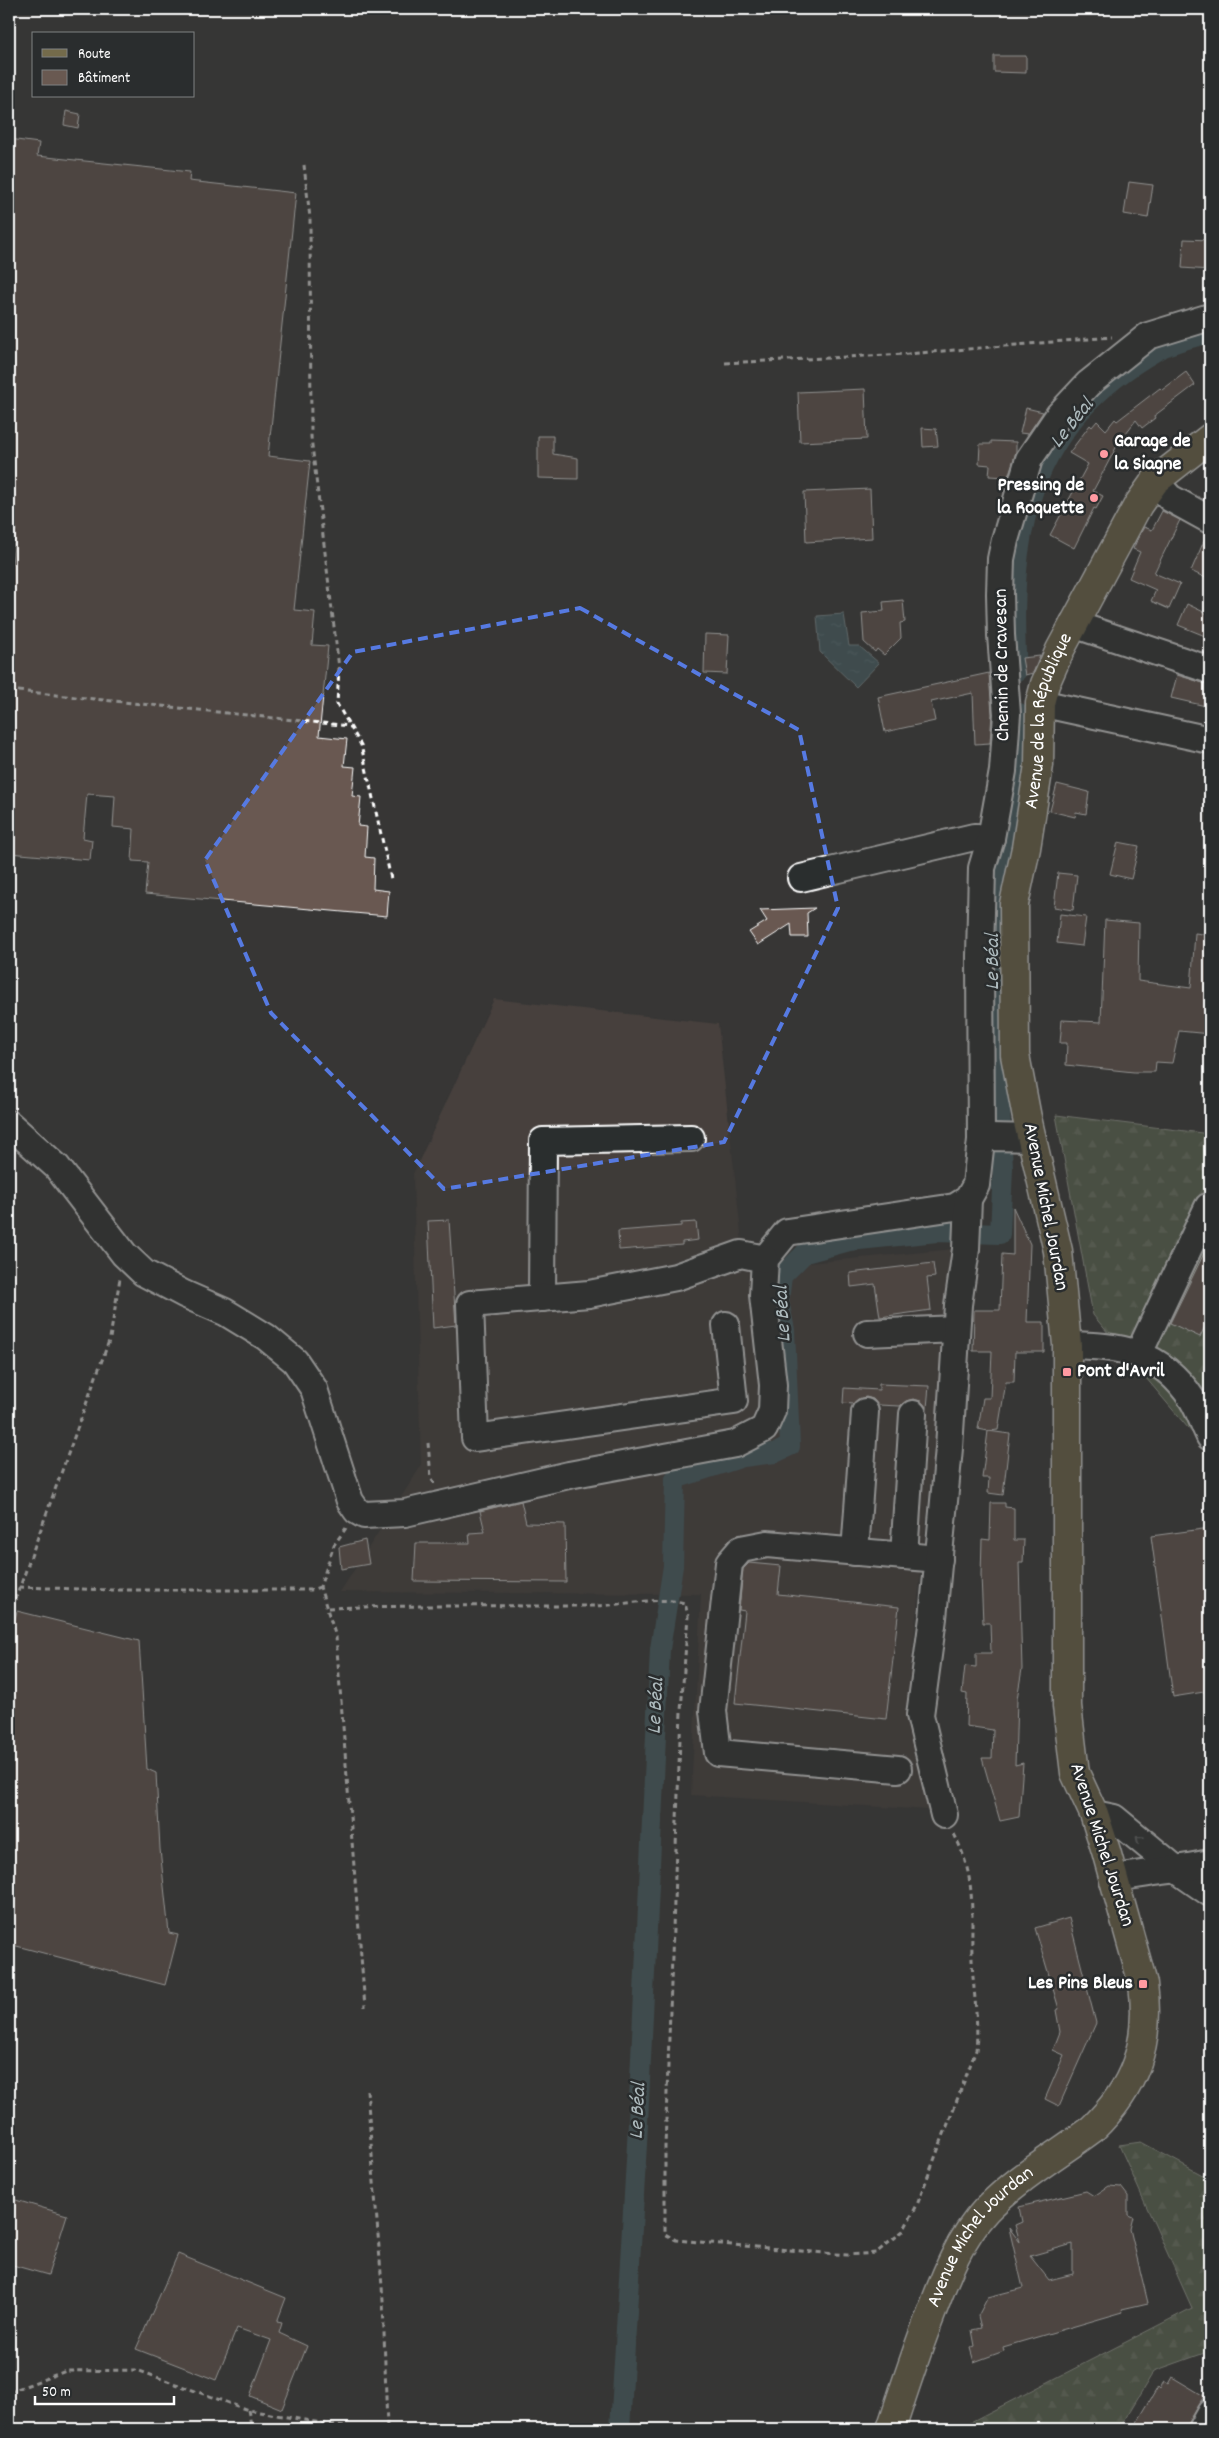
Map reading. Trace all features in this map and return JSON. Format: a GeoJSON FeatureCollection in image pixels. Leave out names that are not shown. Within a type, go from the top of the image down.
{"type":"FeatureCollection","features":[{"type":"Feature","properties":{"kind":"main road","name":"Avenue de la République"},"geometry":{"type":"LineString","coordinates":[[1016,1055],[1014,904],[1026,848],[1038,765],[1040,703],[1045,684],[1073,624],[1138,505],[1155,481],[1210,438]]}},
{"type":"Feature","properties":{"kind":"main road","name":"Avenue Michel Jourdan"},"geometry":{"type":"LineString","coordinates":[[892,2429],[911,2366],[952,2260],[972,2228],[997,2200],[1092,2129],[1106,2115],[1127,2085],[1143,2046],[1146,2007],[1143,1984],[1094,1814],[1075,1773],[1067,1706],[1067,1345],[1058,1251],[1004,1138],[1016,1055]]}},
{"type":"Feature","properties":{"kind":"street","name":"Chemin de Cravesan"},"geometry":{"type":"LineString","coordinates":[[967,1211],[976,1185],[1004,1138],[980,956],[982,868],[991,838],[1003,771],[1007,714],[1001,635],[1001,559],[1029,459],[1059,415],[1088,384],[1148,336],[1210,317]]}},
{"type":"Feature","properties":{"kind":"street"},"geometry":{"type":"LineString","coordinates":[[1155,481],[1170,498],[1210,520]]}},
{"type":"Feature","properties":{"kind":"street"},"geometry":{"type":"LineString","coordinates":[[1073,624],[1210,670]]}},
{"type":"Feature","properties":{"kind":"street"},"geometry":{"type":"LineString","coordinates":[[1040,703],[1210,740]]}},
{"type":"Feature","properties":{"kind":"street"},"geometry":{"type":"LineString","coordinates":[[801,878],[974,837],[991,838]]}},
{"type":"Feature","properties":{"kind":"street"},"geometry":{"type":"LineString","coordinates":[[9,1124],[57,1167],[124,1254],[144,1273],[184,1294],[225,1312],[266,1337],[295,1361],[314,1389],[345,1489],[357,1510],[371,1516],[405,1513],[446,1502],[736,1444],[764,1429],[772,1412],[773,1385],[762,1295],[765,1259],[787,1232],[955,1207],[967,1211],[966,1249],[956,1329],[939,1559],[920,1715],[944,1815]]}},
{"type":"Feature","properties":{"kind":"street"},"geometry":{"type":"LineString","coordinates":[[542,1298],[542,1142],[691,1138]]}},
{"type":"Feature","properties":{"kind":"street"},"geometry":{"type":"LineString","coordinates":[[1139,1353],[1208,1207],[1210,1207]]}},
{"type":"Feature","properties":{"kind":"street"},"geometry":{"type":"LineString","coordinates":[[726,1325],[734,1401],[475,1438],[470,1304],[589,1294],[676,1277],[741,1254],[765,1259]]}},
{"type":"Feature","properties":{"kind":"street"},"geometry":{"type":"LineString","coordinates":[[867,1333],[956,1329]]}},
{"type":"Feature","properties":{"kind":"street"},"geometry":{"type":"LineString","coordinates":[[1067,1345],[1118,1347],[1139,1353],[1166,1370],[1192,1398],[1210,1437]]}},
{"type":"Feature","properties":{"kind":"street"},"geometry":{"type":"LineString","coordinates":[[855,1552],[865,1412]]}},
{"type":"Feature","properties":{"kind":"street"},"geometry":{"type":"LineString","coordinates":[[904,1556],[913,1414]]}},
{"type":"Feature","properties":{"kind":"street"},"geometry":{"type":"LineString","coordinates":[[898,1769],[718,1753],[713,1711],[729,1563],[742,1549],[767,1544],[939,1559]]}},
{"type":"Feature","properties":{"kind":"street"},"geometry":{"type":"LineString","coordinates":[[1094,1814],[1114,1818],[1177,1870],[1210,1893]]}},
{"type":"Feature","properties":{"kind":"street"},"geometry":{"type":"LineString","coordinates":[[1113,1879],[1148,1871],[1177,1870],[1210,1863]]}},
{"type":"Feature","properties":{"kind":"street"},"geometry":{"type":"LineString","coordinates":[[1201,2429],[1210,2413]]}},
{"type":"Feature","properties":{"kind":"path"},"geometry":{"type":"LineString","coordinates":[[304,165],[310,218],[311,437],[340,668],[337,704],[361,745],[391,879]]}},
{"type":"Feature","properties":{"kind":"path"},"geometry":{"type":"LineString","coordinates":[[725,362],[908,354],[1118,336],[1148,336]]}},
{"type":"Feature","properties":{"kind":"path"},"geometry":{"type":"LineString","coordinates":[[9,690],[350,726]]}},
{"type":"Feature","properties":{"kind":"path"},"geometry":{"type":"LineString","coordinates":[[9,1617],[110,1338],[124,1254]]}},
{"type":"Feature","properties":{"kind":"path"},"geometry":{"type":"LineString","coordinates":[[428,1443],[431,1477],[446,1502]]}},
{"type":"Feature","properties":{"kind":"path"},"geometry":{"type":"LineString","coordinates":[[357,1510],[334,1546],[320,1587],[336,1637],[365,2006]]}},
{"type":"Feature","properties":{"kind":"path"},"geometry":{"type":"LineString","coordinates":[[19,1587],[110,1590],[311,1590],[320,1587]]}},
{"type":"Feature","properties":{"kind":"path"},"geometry":{"type":"LineString","coordinates":[[328,1608],[418,1605],[593,1606],[655,1602],[686,1603],[688,1616],[680,1712],[665,2147],[665,2234],[676,2240],[846,2255],[876,2253],[903,2231],[917,2205],[976,2050],[978,2028],[972,1959],[972,1897],[965,1854],[944,1815]]}},
{"type":"Feature","properties":{"kind":"path"},"geometry":{"type":"LineString","coordinates":[[367,2090],[384,2300],[387,2429]]}},
{"type":"Feature","properties":{"kind":"path"},"geometry":{"type":"LineString","coordinates":[[9,2392],[66,2371],[137,2370],[248,2410],[355,2429]]}},
{"type":"Feature","properties":{"kind":"path"},"geometry":{"type":"LineString","coordinates":[[248,2410],[252,2429]]}},
{"type":"Feature","properties":{"kind":"highlighted area"},"geometry":{"type":"Polygon","coordinates":[[[580,608],[799,730],[838,908],[724,1142],[444,1189],[271,1013],[205,860],[353,652],[580,608]]]}},
{"type":"Feature","properties":{"kind":"shaded area"},"geometry":{"type":"Polygon","coordinates":[[[494,999],[718,1024],[745,1269],[955,1249],[906,1713],[929,1810],[691,1795],[701,1594],[340,1592],[421,1466],[413,1174],[494,999]]]}},
{"type":"Feature","properties":{"kind":"green space"},"geometry":{"type":"Polygon","coordinates":[[[1056,1115],[1210,1134],[1210,1475],[1204,1447],[1093,1315],[1056,1115]]]}},
{"type":"Feature","properties":{"kind":"green space"},"geometry":{"type":"Polygon","coordinates":[[[1141,2142],[1210,2179],[1210,2351],[1154,2371],[1119,2429],[957,2429],[1192,2308],[1119,2145],[1141,2142]]]}},
{"type":"Feature","properties":{"kind":"water"},"geometry":{"type":"Polygon","coordinates":[[[844,614],[849,646],[859,646],[879,663],[856,687],[820,652],[817,616],[844,614]]]}},
{"type":"Feature","properties":{"kind":"building"},"geometry":{"type":"Polygon","coordinates":[[[994,56],[1026,56],[1026,73],[994,72],[994,56]]]}},
{"type":"Feature","properties":{"kind":"building"},"geometry":{"type":"Polygon","coordinates":[[[66,111],[80,114],[78,128],[64,125],[66,111]]]}},
{"type":"Feature","properties":{"kind":"building"},"geometry":{"type":"Polygon","coordinates":[[[9,139],[39,143],[37,156],[190,172],[189,181],[296,193],[268,456],[310,461],[294,610],[315,612],[312,645],[328,646],[319,736],[347,739],[344,766],[355,767],[352,796],[361,797],[358,826],[367,827],[365,857],[374,858],[373,889],[389,891],[387,916],[145,894],[148,862],[132,861],[134,829],[113,827],[115,796],[87,794],[83,838],[92,840],[90,860],[9,853],[9,592],[16,527],[9,526],[9,139]]]}},
{"type":"Feature","properties":{"kind":"building"},"geometry":{"type":"Polygon","coordinates":[[[1129,182],[1153,185],[1148,218],[1124,214],[1129,182]]]}},
{"type":"Feature","properties":{"kind":"building"},"geometry":{"type":"Polygon","coordinates":[[[1184,239],[1210,240],[1210,270],[1182,268],[1184,239]]]}},
{"type":"Feature","properties":{"kind":"building"},"geometry":{"type":"Polygon","coordinates":[[[1186,372],[1195,385],[1154,416],[1155,418],[1142,428],[1136,420],[1119,442],[1093,491],[1103,496],[1096,509],[1094,508],[1074,548],[1050,535],[1088,464],[1069,453],[1090,425],[1092,427],[1097,421],[1106,430],[1115,419],[1117,421],[1160,388],[1162,390],[1186,372]]]}},
{"type":"Feature","properties":{"kind":"building"},"geometry":{"type":"Polygon","coordinates":[[[865,389],[867,439],[800,442],[798,392],[865,389]]]}},
{"type":"Feature","properties":{"kind":"building"},"geometry":{"type":"Polygon","coordinates":[[[1026,408],[1043,412],[1028,434],[1020,433],[1026,408]]]}},
{"type":"Feature","properties":{"kind":"building"},"geometry":{"type":"Polygon","coordinates":[[[922,428],[936,429],[938,446],[923,447],[922,428]]]}},
{"type":"Feature","properties":{"kind":"building"},"geometry":{"type":"Polygon","coordinates":[[[538,436],[553,436],[553,454],[578,458],[578,479],[538,478],[538,436]]]}},
{"type":"Feature","properties":{"kind":"building"},"geometry":{"type":"Polygon","coordinates":[[[991,441],[1016,442],[1016,452],[1008,477],[989,476],[990,465],[979,464],[980,444],[991,444],[991,441]]]}},
{"type":"Feature","properties":{"kind":"building"},"geometry":{"type":"Polygon","coordinates":[[[870,489],[872,538],[806,542],[804,492],[870,489]]]}},
{"type":"Feature","properties":{"kind":"building"},"geometry":{"type":"Polygon","coordinates":[[[1162,511],[1180,520],[1154,573],[1180,584],[1169,609],[1151,601],[1156,590],[1129,578],[1140,552],[1133,549],[1138,538],[1144,527],[1152,530],[1162,511]]]}},
{"type":"Feature","properties":{"kind":"building"},"geometry":{"type":"Polygon","coordinates":[[[1207,534],[1210,535],[1210,580],[1191,571],[1207,534]]]}},
{"type":"Feature","properties":{"kind":"building"},"geometry":{"type":"Polygon","coordinates":[[[903,600],[905,622],[900,623],[901,638],[884,655],[877,649],[875,652],[864,642],[862,613],[884,611],[883,602],[903,600]]]}},
{"type":"Feature","properties":{"kind":"building"},"geometry":{"type":"Polygon","coordinates":[[[1187,604],[1210,615],[1210,638],[1178,625],[1187,604]]]}},
{"type":"Feature","properties":{"kind":"building"},"geometry":{"type":"Polygon","coordinates":[[[705,634],[729,635],[727,674],[704,673],[705,634]]]}},
{"type":"Feature","properties":{"kind":"building"},"geometry":{"type":"Polygon","coordinates":[[[1040,656],[1033,673],[1025,675],[1022,658],[1040,656]]]}},
{"type":"Feature","properties":{"kind":"building"},"geometry":{"type":"Polygon","coordinates":[[[989,673],[992,714],[990,743],[975,744],[973,693],[931,702],[935,721],[885,732],[878,697],[989,673]]]}},
{"type":"Feature","properties":{"kind":"building"},"geometry":{"type":"Polygon","coordinates":[[[1177,675],[1210,685],[1210,707],[1171,698],[1177,675]]]}},
{"type":"Feature","properties":{"kind":"building"},"geometry":{"type":"Polygon","coordinates":[[[1057,784],[1089,792],[1086,814],[1076,812],[1075,817],[1050,811],[1057,784]]]}},
{"type":"Feature","properties":{"kind":"building"},"geometry":{"type":"Polygon","coordinates":[[[1118,842],[1139,846],[1131,879],[1110,874],[1118,842]]]}},
{"type":"Feature","properties":{"kind":"building"},"geometry":{"type":"Polygon","coordinates":[[[1058,873],[1077,875],[1073,910],[1054,907],[1058,873]]]}},
{"type":"Feature","properties":{"kind":"building"},"geometry":{"type":"Polygon","coordinates":[[[815,908],[807,913],[808,937],[792,937],[791,924],[758,945],[749,932],[767,921],[760,910],[815,908]]]}},
{"type":"Feature","properties":{"kind":"building"},"geometry":{"type":"Polygon","coordinates":[[[1060,914],[1086,917],[1082,946],[1057,943],[1060,914]]]}},
{"type":"Feature","properties":{"kind":"building"},"geometry":{"type":"Polygon","coordinates":[[[1105,920],[1139,923],[1138,981],[1191,988],[1195,933],[1210,935],[1210,1034],[1179,1031],[1172,1063],[1156,1062],[1155,1072],[1134,1072],[1066,1065],[1067,1043],[1060,1043],[1062,1020],[1101,1022],[1105,920]]]}},
{"type":"Feature","properties":{"kind":"building"},"geometry":{"type":"Polygon","coordinates":[[[1013,1207],[1030,1244],[1027,1322],[1044,1322],[1044,1352],[1015,1352],[1014,1382],[1006,1382],[998,1430],[978,1429],[983,1398],[990,1398],[992,1351],[973,1351],[974,1310],[1000,1310],[1002,1254],[1013,1255],[1013,1207]]]}},
{"type":"Feature","properties":{"kind":"building"},"geometry":{"type":"Polygon","coordinates":[[[449,1220],[456,1325],[433,1328],[428,1221],[449,1220]]]}},
{"type":"Feature","properties":{"kind":"building"},"geometry":{"type":"Polygon","coordinates":[[[696,1222],[698,1240],[682,1242],[682,1245],[619,1250],[618,1231],[681,1226],[681,1223],[696,1222]]]}},
{"type":"Feature","properties":{"kind":"building"},"geometry":{"type":"Polygon","coordinates":[[[1210,1241],[1210,1315],[1200,1337],[1170,1323],[1210,1241]]]}},
{"type":"Feature","properties":{"kind":"building"},"geometry":{"type":"Polygon","coordinates":[[[933,1263],[935,1277],[927,1278],[931,1310],[880,1317],[875,1284],[851,1287],[850,1273],[933,1263]]]}},
{"type":"Feature","properties":{"kind":"building"},"geometry":{"type":"Polygon","coordinates":[[[879,1384],[929,1386],[927,1408],[921,1401],[913,1399],[906,1401],[900,1406],[878,1405],[873,1399],[866,1397],[858,1399],[853,1404],[843,1403],[844,1388],[879,1390],[879,1384]]]}},
{"type":"Feature","properties":{"kind":"building"},"geometry":{"type":"Polygon","coordinates":[[[988,1431],[1010,1434],[1003,1495],[988,1493],[989,1478],[982,1478],[988,1431]]]}},
{"type":"Feature","properties":{"kind":"building"},"geometry":{"type":"Polygon","coordinates":[[[521,1501],[526,1523],[565,1524],[566,1582],[414,1581],[416,1543],[470,1543],[469,1533],[485,1532],[480,1511],[521,1501]]]}},
{"type":"Feature","properties":{"kind":"building"},"geometry":{"type":"Polygon","coordinates":[[[991,1503],[1005,1503],[1005,1507],[1014,1508],[1014,1540],[1024,1540],[1023,1563],[1019,1563],[1022,1669],[1017,1699],[1015,1765],[1023,1763],[1019,1817],[1000,1821],[982,1758],[992,1758],[993,1730],[966,1726],[967,1694],[962,1693],[965,1666],[976,1667],[976,1653],[991,1653],[990,1623],[983,1623],[981,1575],[982,1539],[990,1540],[991,1503]]]}},
{"type":"Feature","properties":{"kind":"building"},"geometry":{"type":"Polygon","coordinates":[[[1210,1528],[1210,1691],[1173,1697],[1151,1536],[1210,1528]]]}},
{"type":"Feature","properties":{"kind":"building"},"geometry":{"type":"Polygon","coordinates":[[[365,1540],[369,1564],[341,1569],[339,1547],[365,1540]]]}},
{"type":"Feature","properties":{"kind":"building"},"geometry":{"type":"Polygon","coordinates":[[[749,1563],[781,1566],[778,1594],[899,1607],[886,1719],[735,1703],[745,1611],[739,1610],[743,1569],[749,1563]]]}},
{"type":"Feature","properties":{"kind":"building"},"geometry":{"type":"Polygon","coordinates":[[[17,1611],[139,1641],[147,1769],[156,1773],[160,1849],[169,1933],[178,1935],[165,1985],[9,1944],[9,1642],[17,1611]]]}},
{"type":"Feature","properties":{"kind":"building"},"geometry":{"type":"Polygon","coordinates":[[[1069,1918],[1096,2023],[1059,2106],[1045,2099],[1064,2055],[1053,2050],[1060,2032],[1056,2010],[1059,2009],[1035,1928],[1069,1918]]]}},
{"type":"Feature","properties":{"kind":"building"},"geometry":{"type":"Polygon","coordinates":[[[1109,2186],[1121,2187],[1128,2196],[1128,2215],[1133,2217],[1130,2229],[1148,2303],[1122,2309],[1123,2312],[1003,2347],[1004,2351],[974,2362],[970,2348],[975,2346],[972,2330],[981,2328],[978,2316],[988,2297],[1023,2288],[1009,2228],[1020,2242],[1015,2225],[1022,2222],[1019,2207],[1086,2191],[1094,2196],[1109,2186]],[[1073,2244],[1030,2256],[1049,2280],[1073,2274],[1073,2244]]]}},
{"type":"Feature","properties":{"kind":"building"},"geometry":{"type":"Polygon","coordinates":[[[9,2198],[67,2215],[48,2275],[9,2264],[9,2198]]]}},
{"type":"Feature","properties":{"kind":"building"},"geometry":{"type":"Polygon","coordinates":[[[178,2254],[286,2298],[277,2322],[282,2323],[279,2333],[307,2346],[282,2409],[250,2396],[271,2340],[237,2328],[216,2380],[136,2349],[178,2254]]]}},
{"type":"Feature","properties":{"kind":"building"},"geometry":{"type":"Polygon","coordinates":[[[1172,2377],[1204,2396],[1184,2429],[1133,2429],[1158,2387],[1160,2389],[1164,2381],[1168,2384],[1172,2377]]]}},
{"type":"Feature","properties":{"kind":"waterway","name":"Le Béal"},"geometry":{"type":"LineString","coordinates":[[1017,671],[1015,621],[1017,573],[1023,529],[1035,487],[1053,448],[1079,413],[1113,380],[1162,348],[1210,333]]}},
{"type":"Feature","properties":{"kind":"waterway","name":"Le Béal"},"geometry":{"type":"LineString","coordinates":[[620,2429],[637,2144],[660,1649],[673,1566],[675,1479],[743,1457],[775,1453],[790,1446],[785,1330],[779,1301],[782,1276],[805,1253],[849,1241],[937,1232],[1000,1234],[1003,1168],[994,999],[994,887],[1018,767],[1019,713]]}},
{"type":"Feature","properties":{"kind":"place","name":"Garage de la Siagne"},"geometry":{"type":"Point","coordinates":[1104,454]}},
{"type":"Feature","properties":{"kind":"place","name":"Pressing de la Roquette"},"geometry":{"type":"Point","coordinates":[1094,498]}},
{"type":"Feature","properties":{"kind":"place","name":"Pont d'Avril"},"geometry":{"type":"Point","coordinates":[1067,1372]}},
{"type":"Feature","properties":{"kind":"place","name":"Les Pins Bleus"},"geometry":{"type":"Point","coordinates":[1143,1984]}}]}
